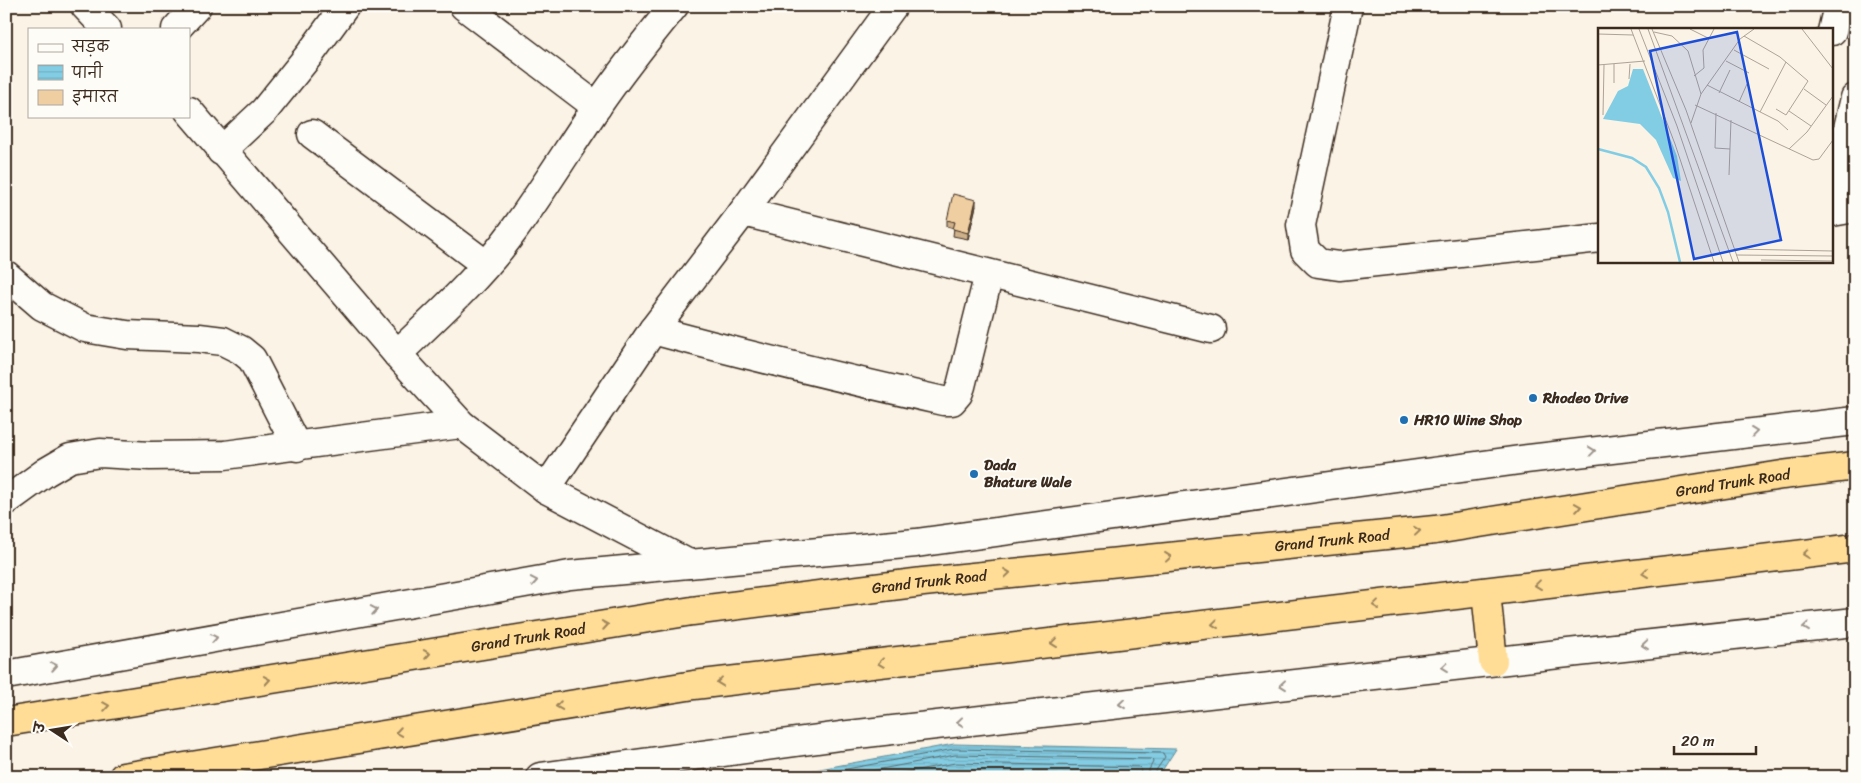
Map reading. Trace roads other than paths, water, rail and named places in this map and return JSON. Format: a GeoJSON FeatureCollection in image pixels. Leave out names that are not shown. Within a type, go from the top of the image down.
{"type":"FeatureCollection","features":[{"type":"Feature","properties":{"kind":"highway","name":"Grand Trunk Road"},"geometry":{"type":"LineString","coordinates":[[6,722],[692,611],[923,582],[1435,530],[1855,466]]}},
{"type":"Feature","properties":{"kind":"highway"},"geometry":{"type":"LineString","coordinates":[[123,777],[694,685],[1855,548]]}},
{"type":"Feature","properties":{"kind":"highway"},"geometry":{"type":"LineString","coordinates":[[1486,592],[1493,662]]}},
{"type":"Feature","properties":{"kind":"street"},"geometry":{"type":"LineString","coordinates":[[85,6],[106,28]]}},
{"type":"Feature","properties":{"kind":"street"},"geometry":{"type":"LineString","coordinates":[[177,28],[197,6]]}},
{"type":"Feature","properties":{"kind":"street"},"geometry":{"type":"LineString","coordinates":[[221,151],[264,111],[310,54],[345,6]]}},
{"type":"Feature","properties":{"kind":"street"},"geometry":{"type":"LineString","coordinates":[[464,6],[597,107]]}},
{"type":"Feature","properties":{"kind":"street"},"geometry":{"type":"LineString","coordinates":[[397,354],[457,297],[508,238],[597,107],[674,6]]}},
{"type":"Feature","properties":{"kind":"street"},"geometry":{"type":"LineString","coordinates":[[546,489],[653,330],[743,212],[893,6]]}},
{"type":"Feature","properties":{"kind":"street"},"geometry":{"type":"LineString","coordinates":[[1348,6],[1301,225],[1305,250],[1318,263],[1339,266],[1598,238]]}},
{"type":"Feature","properties":{"kind":"street"},"geometry":{"type":"LineString","coordinates":[[1833,28],[1838,6]]}},
{"type":"Feature","properties":{"kind":"street"},"geometry":{"type":"LineString","coordinates":[[1834,188],[1855,98]]}},
{"type":"Feature","properties":{"kind":"street"},"geometry":{"type":"LineString","coordinates":[[190,112],[221,151],[460,424],[546,489],[689,564]]}},
{"type":"Feature","properties":{"kind":"street"},"geometry":{"type":"LineString","coordinates":[[312,134],[485,264]]}},
{"type":"Feature","properties":{"kind":"street"},"geometry":{"type":"LineString","coordinates":[[1834,212],[1855,208]]}},
{"type":"Feature","properties":{"kind":"street"},"geometry":{"type":"LineString","coordinates":[[743,212],[1211,329]]}},
{"type":"Feature","properties":{"kind":"street"},"geometry":{"type":"LineString","coordinates":[[653,330],[816,372],[943,401],[952,401],[958,394],[961,386],[989,274]]}},
{"type":"Feature","properties":{"kind":"street"},"geometry":{"type":"LineString","coordinates":[[6,275],[42,306],[85,328],[127,334],[223,341],[242,350],[252,359],[297,447]]}},
{"type":"Feature","properties":{"kind":"street"},"geometry":{"type":"LineString","coordinates":[[6,675],[570,575],[916,543],[1527,459],[1855,421]]}},
{"type":"Feature","properties":{"kind":"street"},"geometry":{"type":"LineString","coordinates":[[6,501],[46,472],[70,458],[100,453],[150,456],[225,455],[460,424]]}},
{"type":"Feature","properties":{"kind":"street"},"geometry":{"type":"LineString","coordinates":[[540,777],[840,736],[1855,622]]}},
{"type":"Feature","properties":{"kind":"water"},"geometry":{"type":"Polygon","coordinates":[[[954,744],[1176,749],[1158,777],[777,777],[954,744]]]}},
{"type":"Feature","properties":{"kind":"place","name":"Rhodeo Drive"},"geometry":{"type":"Point","coordinates":[1533,398]}},
{"type":"Feature","properties":{"kind":"place","name":"HR10 Wine Shop"},"geometry":{"type":"Point","coordinates":[1404,420]}},
{"type":"Feature","properties":{"kind":"place","name":"Dada Bhature Wale"},"geometry":{"type":"Point","coordinates":[974,474]}}]}
